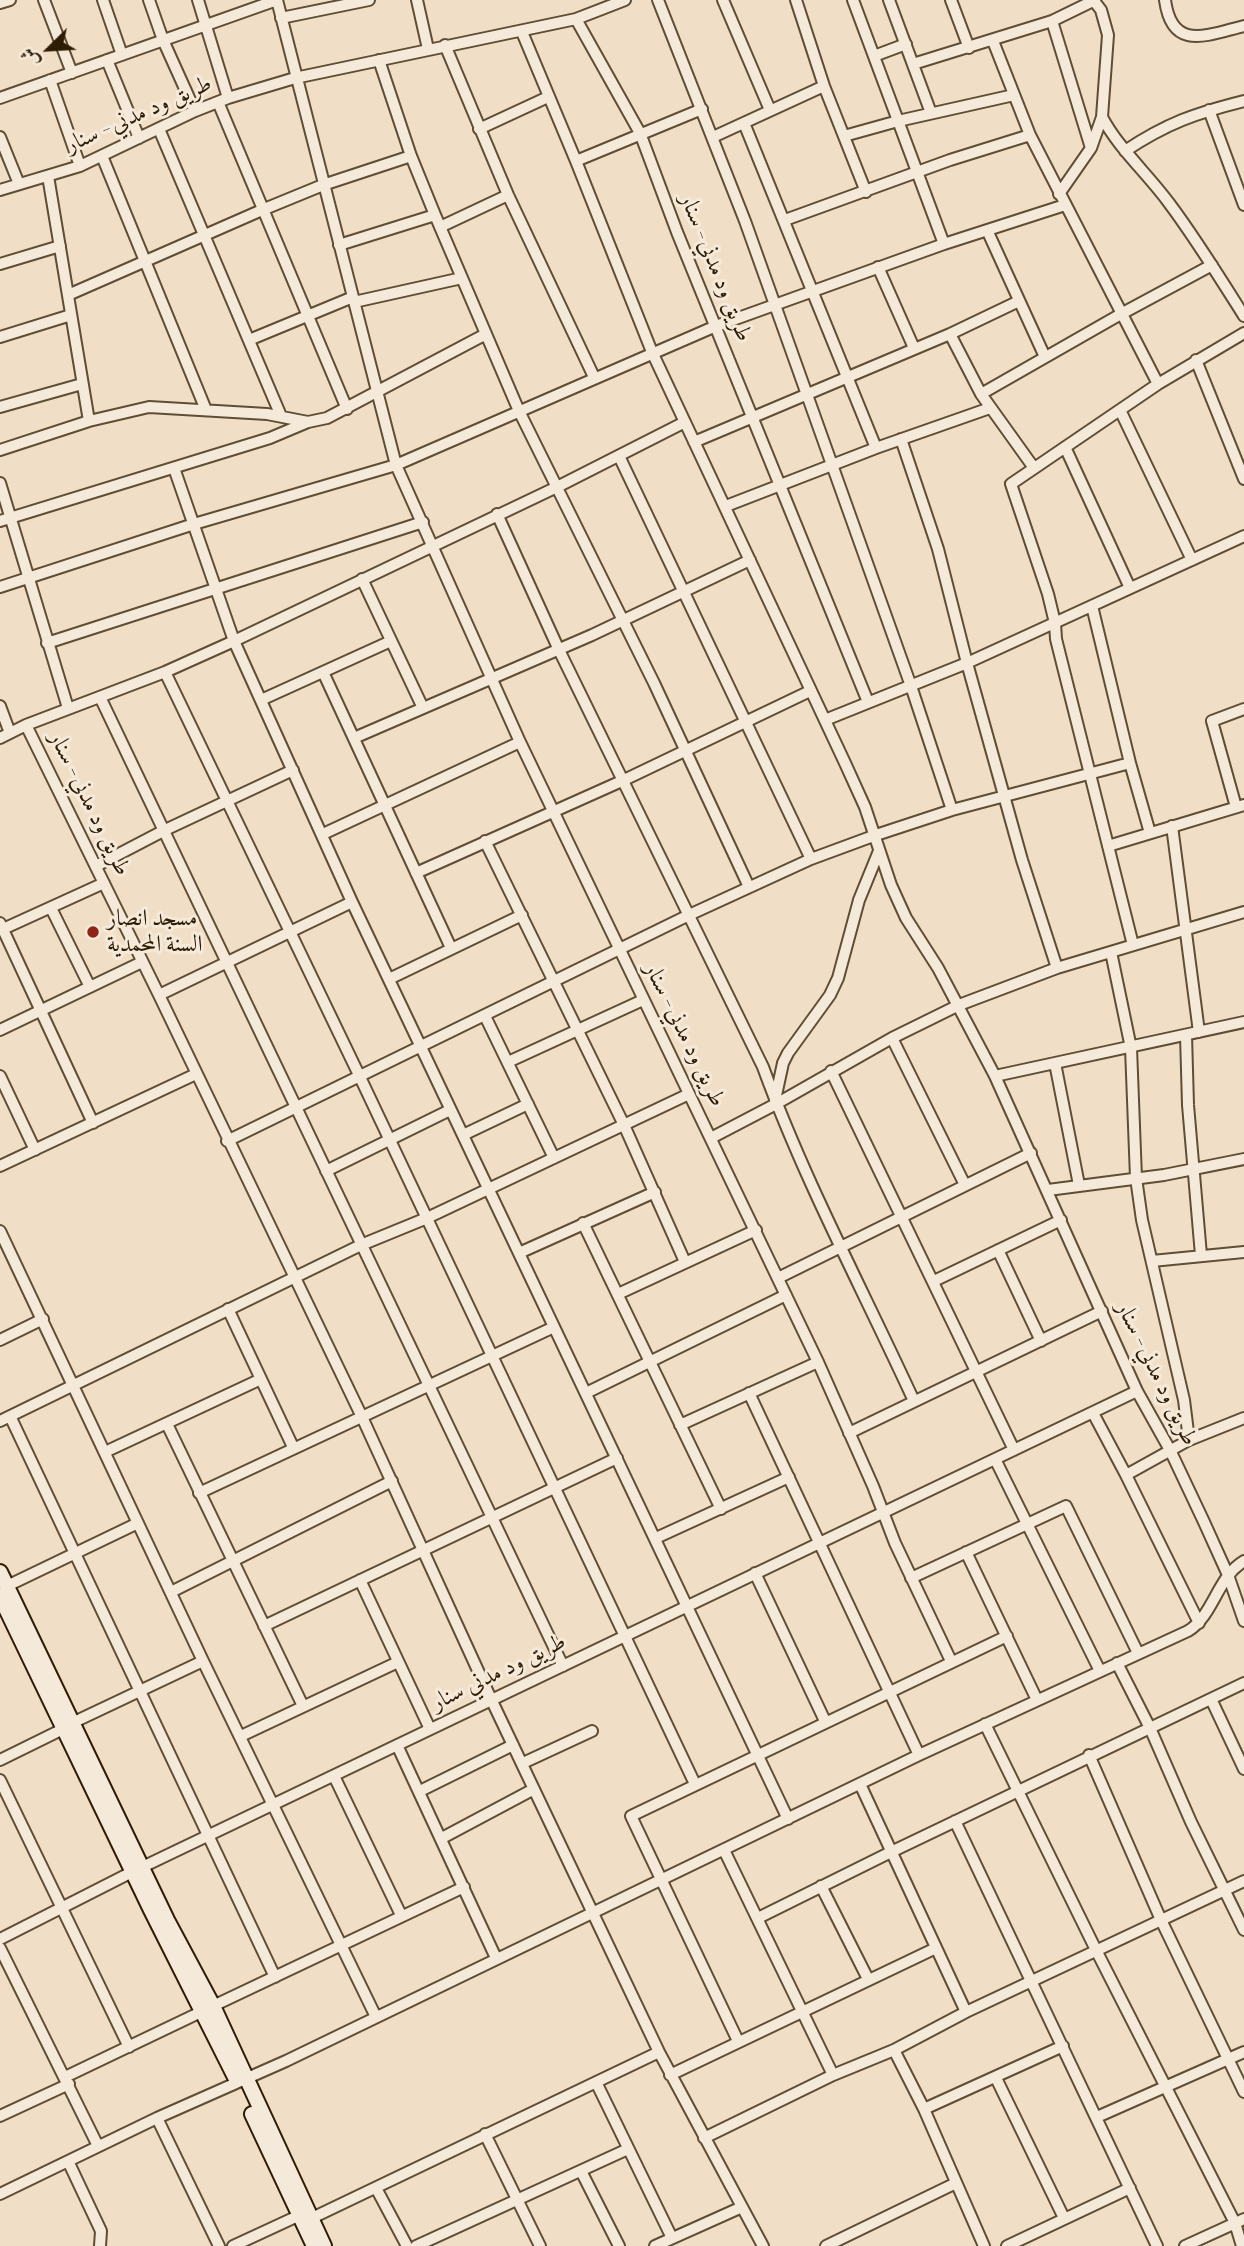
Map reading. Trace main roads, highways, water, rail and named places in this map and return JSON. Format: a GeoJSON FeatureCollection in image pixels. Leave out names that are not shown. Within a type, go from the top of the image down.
{"type":"FeatureCollection","features":[{"type":"Feature","properties":{"kind":"place","name":"مسجد انصار السنة المحمدية"},"geometry":{"type":"Point","coordinates":[93,932]}}]}
